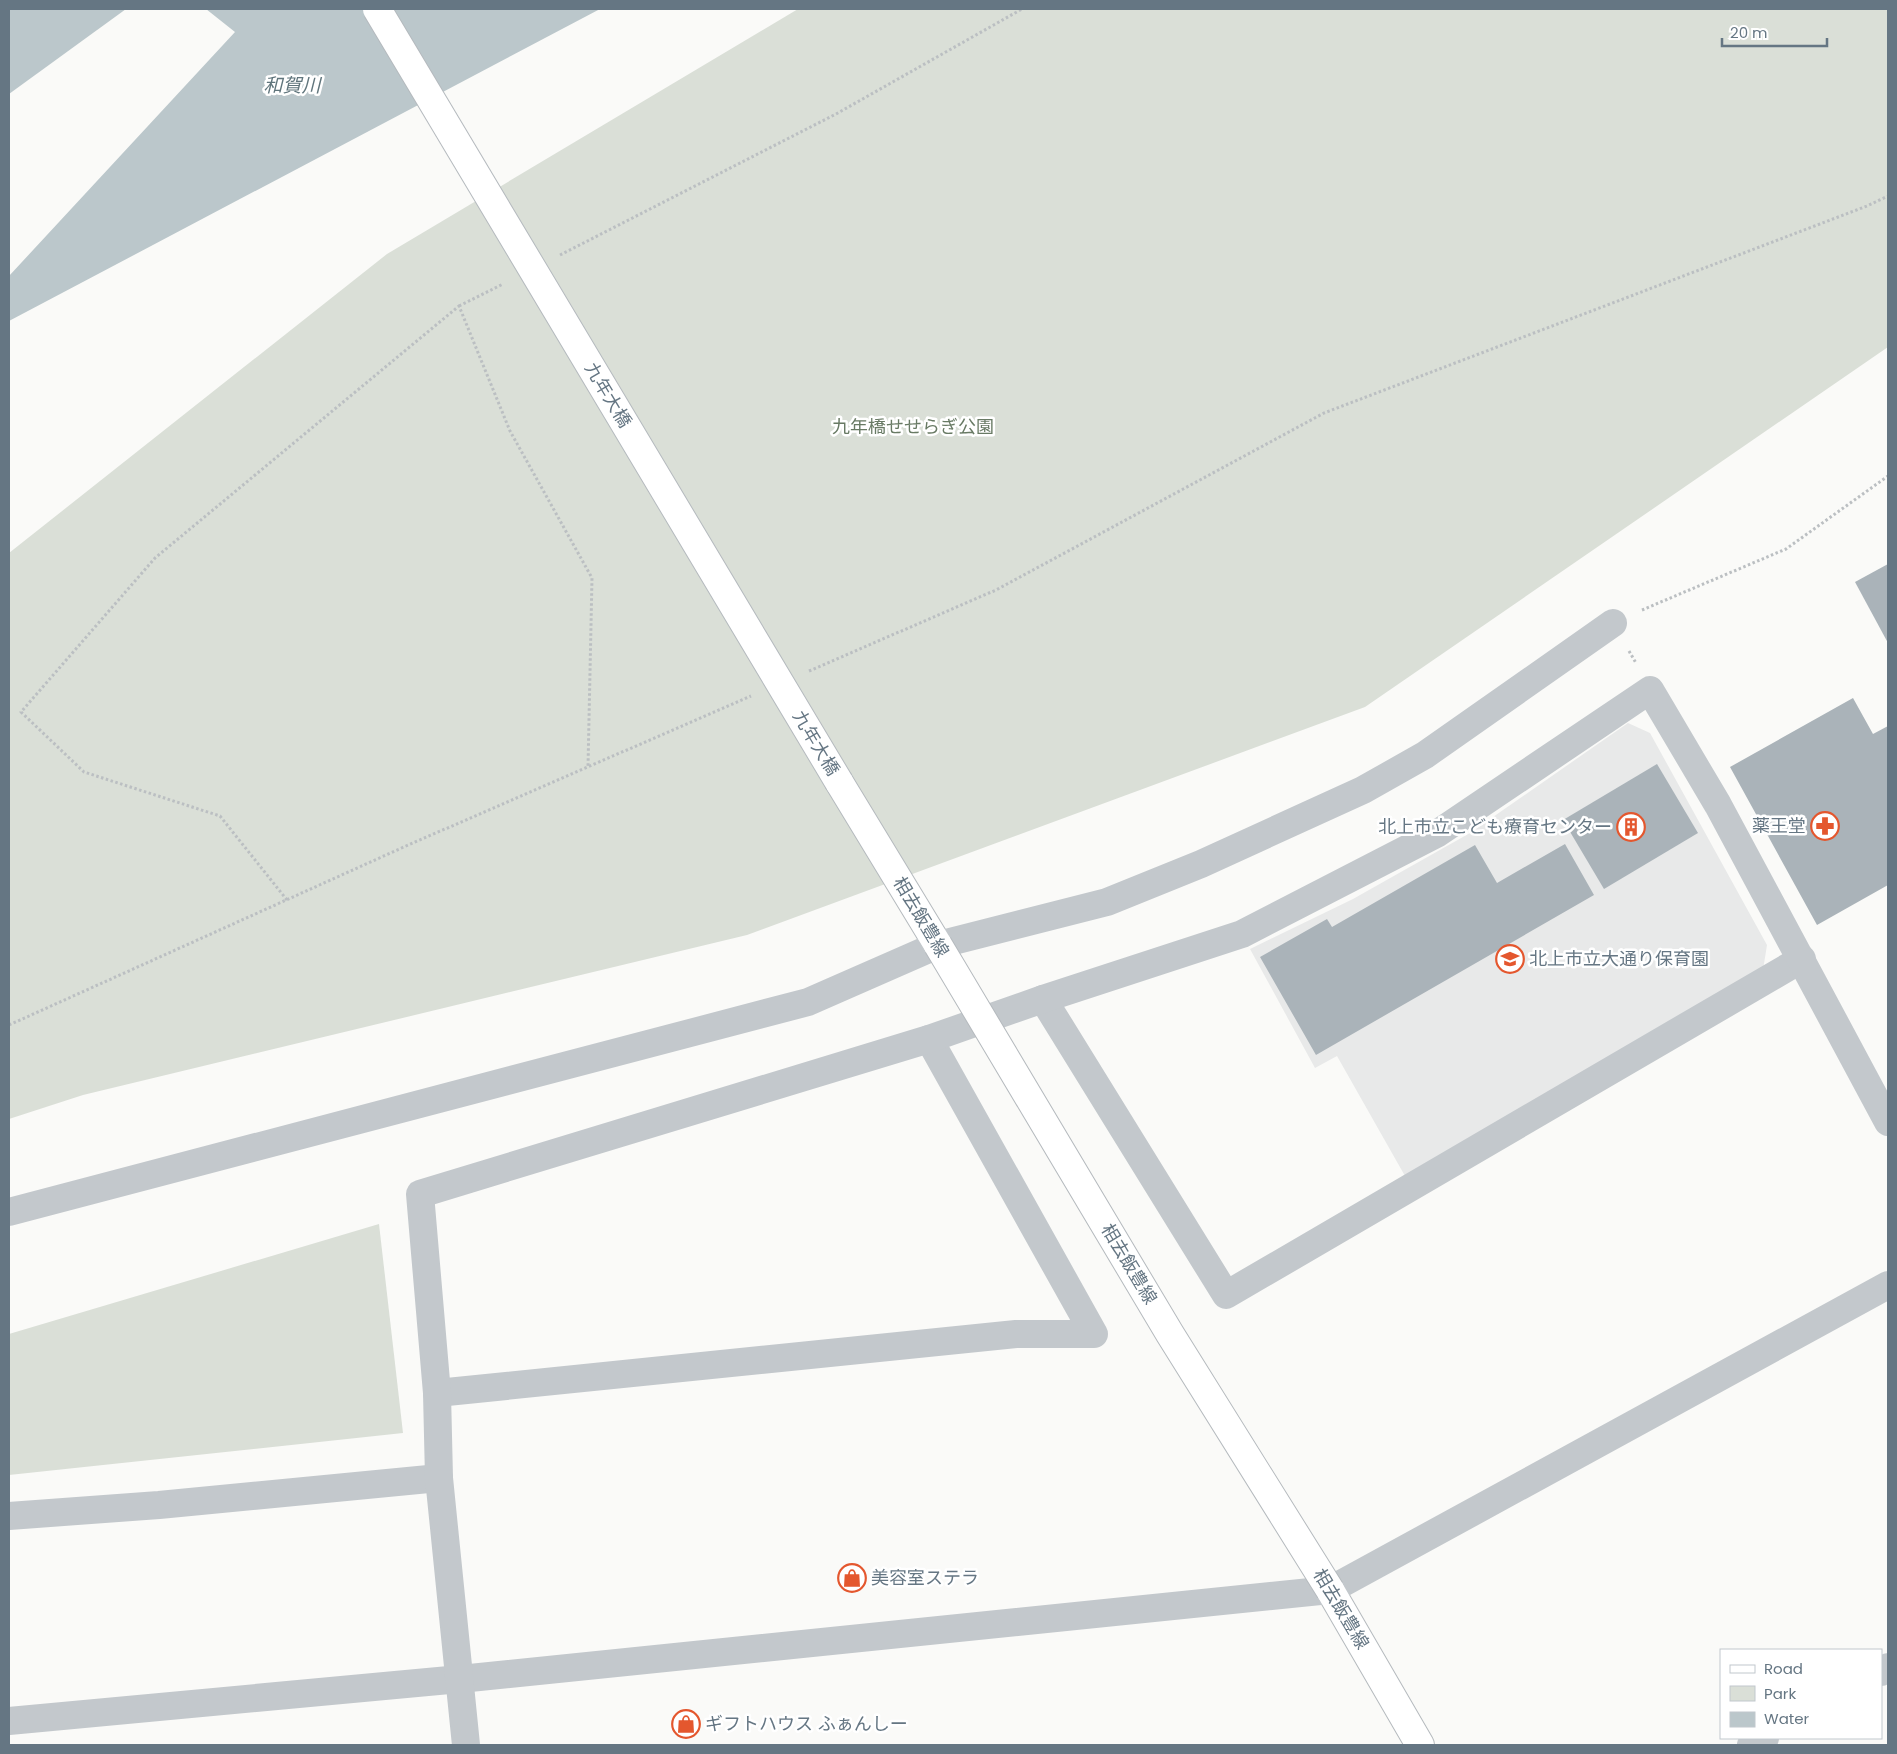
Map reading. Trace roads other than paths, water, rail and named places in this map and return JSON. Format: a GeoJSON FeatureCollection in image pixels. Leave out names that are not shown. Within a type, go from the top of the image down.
{"type":"FeatureCollection","features":[{"type":"Feature","properties":{"kind":"main road","name":"九年大橋"},"geometry":{"type":"LineString","coordinates":[[377,9],[839,782]]}},
{"type":"Feature","properties":{"kind":"main road","name":"相去飯豊線"},"geometry":{"type":"LineString","coordinates":[[839,782],[1170,1334],[1330,1590],[1420,1745]]}},
{"type":"Feature","properties":{"kind":"street"},"geometry":{"type":"LineString","coordinates":[[9,1212],[808,1002],[938,945],[1107,902],[1201,864],[1363,790],[1425,755],[1614,623]]}},
{"type":"Feature","properties":{"kind":"street"},"geometry":{"type":"LineString","coordinates":[[466,1745],[439,1478],[437,1392],[420,1194],[929,1040],[1043,999],[1242,934],[1438,833],[1650,690],[1718,805],[1888,1122]]}},
{"type":"Feature","properties":{"kind":"street"},"geometry":{"type":"LineString","coordinates":[[1043,999],[1226,1295],[1802,959]]}},
{"type":"Feature","properties":{"kind":"street"},"geometry":{"type":"LineString","coordinates":[[437,1392],[1016,1334],[1094,1334],[929,1040]]}},
{"type":"Feature","properties":{"kind":"street"},"geometry":{"type":"LineString","coordinates":[[9,1721],[460,1680],[1330,1590],[1888,1285]]}},
{"type":"Feature","properties":{"kind":"street"},"geometry":{"type":"LineString","coordinates":[[9,1516],[159,1505],[439,1478]]}},
{"type":"Feature","properties":{"kind":"street"},"geometry":{"type":"LineString","coordinates":[[1751,1745],[1762,1739]]}},
{"type":"Feature","properties":{"kind":"water"},"geometry":{"type":"Polygon","coordinates":[[[9,9],[126,9],[9,94],[9,9]]]}},
{"type":"Feature","properties":{"kind":"water","name":"和賀川"},"geometry":{"type":"Polygon","coordinates":[[[206,9],[600,9],[9,321],[9,276],[235,32],[206,9]]]}},
{"type":"Feature","properties":{"kind":"place","name":"薬王堂"},"geometry":{"type":"Point","coordinates":[1825,826]}},
{"type":"Feature","properties":{"kind":"place","name":"北上市立こども療育センター"},"geometry":{"type":"Point","coordinates":[1631,827]}},
{"type":"Feature","properties":{"kind":"place","name":"北上市立大通り保育園"},"geometry":{"type":"Point","coordinates":[1510,959]}},
{"type":"Feature","properties":{"kind":"place","name":"美容室ステラ"},"geometry":{"type":"Point","coordinates":[852,1578]}},
{"type":"Feature","properties":{"kind":"place","name":"ギフトハウス ふぁんしー"},"geometry":{"type":"Point","coordinates":[686,1724]}},
{"type":"Feature","properties":{"kind":"park label","name":"九年橋せせらぎ公園"},"geometry":{"type":"Point","coordinates":[913,427]}}]}
